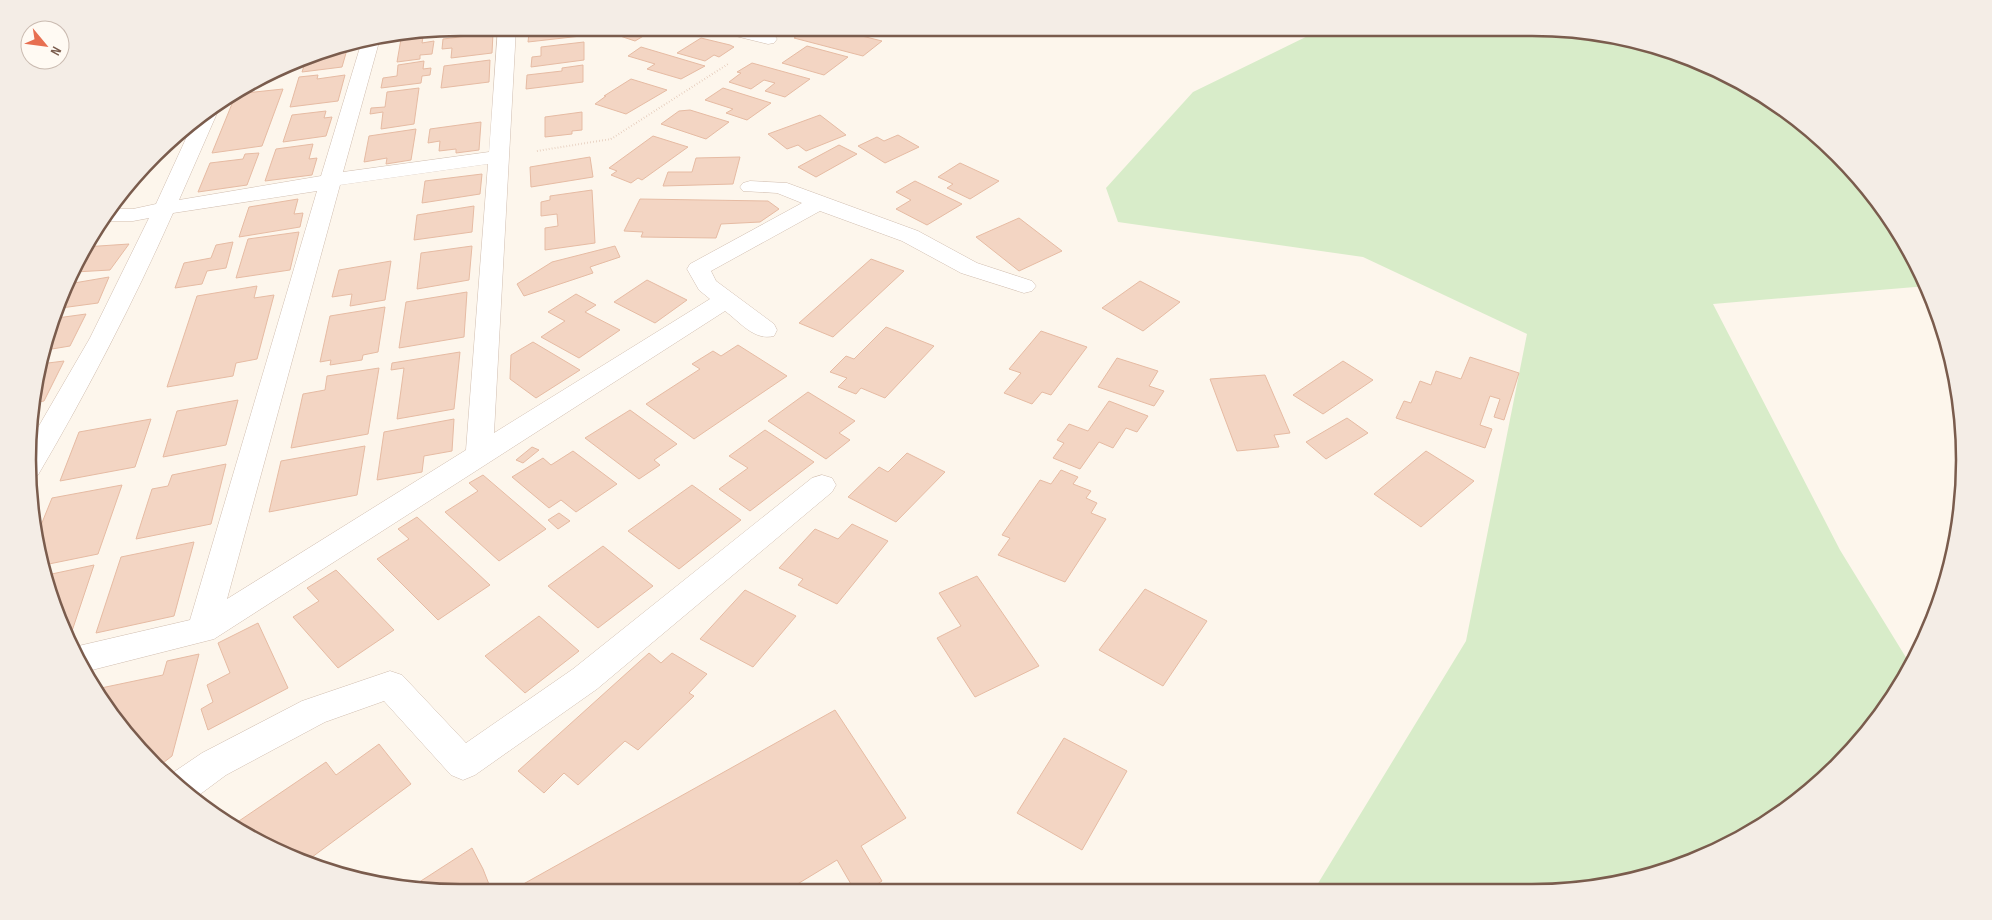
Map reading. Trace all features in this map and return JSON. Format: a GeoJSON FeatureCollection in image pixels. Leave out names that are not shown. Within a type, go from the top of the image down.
{"type":"FeatureCollection","features":[{"type":"Feature","properties":{"kind":"street"},"geometry":{"type":"LineString","coordinates":[[479,455],[507,36]]}},
{"type":"Feature","properties":{"kind":"street"},"geometry":{"type":"LineString","coordinates":[[756,36],[768,39]]}},
{"type":"Feature","properties":{"kind":"street"},"geometry":{"type":"LineString","coordinates":[[203,630],[369,46]]}},
{"type":"Feature","properties":{"kind":"street"},"geometry":{"type":"LineString","coordinates":[[36,455],[65,409],[166,208],[203,124]]}},
{"type":"Feature","properties":{"kind":"street"},"geometry":{"type":"LineString","coordinates":[[114,216],[133,216],[166,208],[311,186],[332,180],[498,157]]}},
{"type":"Feature","properties":{"kind":"street"},"geometry":{"type":"LineString","coordinates":[[750,187],[780,188],[910,236],[970,268],[1024,286]]}},
{"type":"Feature","properties":{"kind":"street"},"geometry":{"type":"LineString","coordinates":[[765,330],[707,285],[698,269],[759,234],[819,203]]}},
{"type":"Feature","properties":{"kind":"street"},"geometry":{"type":"LineString","coordinates":[[85,657],[203,630],[726,300]]}},
{"type":"Feature","properties":{"kind":"street"},"geometry":{"type":"LineString","coordinates":[[186,783],[214,764],[314,711],[390,685],[463,764],[585,679],[822,485]]}},
{"type":"Feature","properties":{"kind":"path"},"geometry":{"type":"LineString","coordinates":[[498,157],[611,140],[768,39]]}},
{"type":"Feature","properties":{"kind":"green space"},"geometry":{"type":"Polygon","coordinates":[[[1308,36],[1560,37],[1615,44],[1642,51],[1668,59],[1719,80],[1744,93],[1790,124],[1832,160],[1868,202],[1884,225],[1899,248],[1918,287],[1713,304],[1840,550],[1906,658],[1868,718],[1832,760],[1790,796],[1744,827],[1719,840],[1668,861],[1615,876],[1560,883],[1532,884],[1318,884],[1466,641],[1527,334],[1363,257],[1118,222],[1106,188],[1193,92],[1308,36]]]}},
{"type":"Feature","properties":{"kind":"building"},"geometry":{"type":"Polygon","coordinates":[[[493,36],[492,53],[451,58],[452,48],[442,49],[443,39],[493,36]]]}},
{"type":"Feature","properties":{"kind":"building"},"geometry":{"type":"Polygon","coordinates":[[[529,36],[581,36],[528,42],[529,36]]]}},
{"type":"Feature","properties":{"kind":"building"},"geometry":{"type":"Polygon","coordinates":[[[620,36],[643,36],[635,41],[620,36]]]}},
{"type":"Feature","properties":{"kind":"building"},"geometry":{"type":"Polygon","coordinates":[[[797,36],[862,36],[882,41],[863,56],[794,38],[797,36]]]}},
{"type":"Feature","properties":{"kind":"building"},"geometry":{"type":"Polygon","coordinates":[[[423,38],[422,43],[434,41],[432,54],[420,55],[420,59],[397,62],[401,41],[423,38]]]}},
{"type":"Feature","properties":{"kind":"building"},"geometry":{"type":"Polygon","coordinates":[[[701,38],[734,47],[719,57],[714,55],[705,61],[677,53],[701,38]]]}},
{"type":"Feature","properties":{"kind":"building"},"geometry":{"type":"Polygon","coordinates":[[[584,42],[584,60],[531,67],[532,57],[541,56],[541,47],[584,42]]]}},
{"type":"Feature","properties":{"kind":"building"},"geometry":{"type":"Polygon","coordinates":[[[807,46],[848,57],[824,75],[782,63],[807,46]]]}},
{"type":"Feature","properties":{"kind":"building"},"geometry":{"type":"Polygon","coordinates":[[[641,47],[705,66],[681,79],[647,69],[655,64],[628,56],[641,47]]]}},
{"type":"Feature","properties":{"kind":"building"},"geometry":{"type":"Polygon","coordinates":[[[346,52],[342,67],[302,72],[304,67],[346,52]]]}},
{"type":"Feature","properties":{"kind":"building"},"geometry":{"type":"Polygon","coordinates":[[[490,60],[489,82],[441,88],[444,66],[490,60]]]}},
{"type":"Feature","properties":{"kind":"building"},"geometry":{"type":"Polygon","coordinates":[[[424,61],[423,69],[431,68],[430,75],[422,76],[421,83],[381,88],[383,78],[397,76],[398,65],[424,61]]]}},
{"type":"Feature","properties":{"kind":"building"},"geometry":{"type":"Polygon","coordinates":[[[752,63],[810,79],[785,97],[765,91],[775,83],[764,80],[751,89],[729,82],[741,73],[737,72],[752,63]]]}},
{"type":"Feature","properties":{"kind":"building"},"geometry":{"type":"Polygon","coordinates":[[[583,65],[583,82],[526,89],[527,75],[562,71],[562,68],[583,65]]]}},
{"type":"Feature","properties":{"kind":"building"},"geometry":{"type":"Polygon","coordinates":[[[318,75],[317,79],[345,75],[338,101],[290,107],[299,77],[318,75]]]}},
{"type":"Feature","properties":{"kind":"building"},"geometry":{"type":"Polygon","coordinates":[[[631,79],[667,90],[626,114],[595,104],[606,96],[604,96],[631,79]]]}},
{"type":"Feature","properties":{"kind":"building"},"geometry":{"type":"Polygon","coordinates":[[[419,88],[414,124],[381,129],[383,112],[370,114],[371,108],[385,107],[387,92],[419,88]]]}},
{"type":"Feature","properties":{"kind":"building"},"geometry":{"type":"Polygon","coordinates":[[[723,88],[771,103],[747,120],[726,113],[733,109],[705,100],[723,88]]]}},
{"type":"Feature","properties":{"kind":"building"},"geometry":{"type":"Polygon","coordinates":[[[283,89],[262,146],[212,153],[232,103],[249,93],[283,89]]]}},
{"type":"Feature","properties":{"kind":"building"},"geometry":{"type":"Polygon","coordinates":[[[690,110],[729,122],[706,139],[661,124],[679,111],[690,110]]]}},
{"type":"Feature","properties":{"kind":"building"},"geometry":{"type":"Polygon","coordinates":[[[326,111],[324,118],[332,117],[326,136],[283,142],[292,115],[326,111]]]}},
{"type":"Feature","properties":{"kind":"building"},"geometry":{"type":"Polygon","coordinates":[[[582,112],[582,130],[572,131],[572,134],[545,137],[545,117],[582,112]]]}},
{"type":"Feature","properties":{"kind":"building"},"geometry":{"type":"Polygon","coordinates":[[[820,115],[846,135],[806,151],[798,145],[787,149],[768,134],[820,115]]]}},
{"type":"Feature","properties":{"kind":"building"},"geometry":{"type":"Polygon","coordinates":[[[481,122],[479,150],[456,153],[456,149],[439,151],[440,141],[428,143],[430,129],[481,122]]]}},
{"type":"Feature","properties":{"kind":"building"},"geometry":{"type":"Polygon","coordinates":[[[416,129],[411,160],[386,164],[387,158],[364,162],[369,136],[416,129]]]}},
{"type":"Feature","properties":{"kind":"building"},"geometry":{"type":"Polygon","coordinates":[[[898,135],[919,147],[885,163],[858,146],[877,137],[884,141],[898,135]]]}},
{"type":"Feature","properties":{"kind":"building"},"geometry":{"type":"Polygon","coordinates":[[[653,136],[688,147],[642,180],[638,178],[631,183],[611,175],[617,171],[609,168],[653,136]]]}},
{"type":"Feature","properties":{"kind":"building"},"geometry":{"type":"Polygon","coordinates":[[[313,144],[309,159],[317,158],[312,175],[265,181],[276,149],[313,144]]]}},
{"type":"Feature","properties":{"kind":"building"},"geometry":{"type":"Polygon","coordinates":[[[839,145],[857,154],[816,177],[798,167],[839,145]]]}},
{"type":"Feature","properties":{"kind":"building"},"geometry":{"type":"Polygon","coordinates":[[[259,153],[247,185],[198,192],[210,163],[243,159],[245,154],[259,153]]]}},
{"type":"Feature","properties":{"kind":"building"},"geometry":{"type":"Polygon","coordinates":[[[590,157],[593,177],[531,187],[530,167],[590,157]]]}},
{"type":"Feature","properties":{"kind":"building"},"geometry":{"type":"Polygon","coordinates":[[[740,157],[733,184],[663,186],[668,172],[692,172],[696,158],[740,157]]]}},
{"type":"Feature","properties":{"kind":"building"},"geometry":{"type":"Polygon","coordinates":[[[960,163],[999,181],[970,199],[947,188],[953,184],[938,177],[960,163]]]}},
{"type":"Feature","properties":{"kind":"building"},"geometry":{"type":"Polygon","coordinates":[[[482,174],[480,194],[422,203],[425,181],[482,174]]]}},
{"type":"Feature","properties":{"kind":"building"},"geometry":{"type":"Polygon","coordinates":[[[915,181],[962,204],[927,225],[896,209],[911,200],[896,192],[915,181]]]}},
{"type":"Feature","properties":{"kind":"building"},"geometry":{"type":"Polygon","coordinates":[[[592,190],[595,243],[545,250],[545,228],[558,226],[557,214],[541,216],[541,202],[550,200],[550,196],[592,190]]]}},
{"type":"Feature","properties":{"kind":"building"},"geometry":{"type":"Polygon","coordinates":[[[298,199],[294,214],[303,213],[300,227],[239,237],[249,207],[298,199]]]}},
{"type":"Feature","properties":{"kind":"building"},"geometry":{"type":"Polygon","coordinates":[[[640,199],[768,201],[779,209],[760,222],[721,224],[716,238],[641,237],[643,232],[624,231],[640,199]]]}},
{"type":"Feature","properties":{"kind":"building"},"geometry":{"type":"Polygon","coordinates":[[[474,206],[472,232],[414,240],[417,215],[474,206]]]}},
{"type":"Feature","properties":{"kind":"building"},"geometry":{"type":"Polygon","coordinates":[[[1019,218],[1062,251],[1019,271],[976,237],[1019,218]]]}},
{"type":"Feature","properties":{"kind":"building"},"geometry":{"type":"Polygon","coordinates":[[[299,232],[290,270],[236,278],[248,239],[299,232]]]}},
{"type":"Feature","properties":{"kind":"building"},"geometry":{"type":"Polygon","coordinates":[[[233,242],[226,268],[207,271],[202,284],[175,288],[184,263],[211,258],[216,245],[233,242]]]}},
{"type":"Feature","properties":{"kind":"building"},"geometry":{"type":"Polygon","coordinates":[[[129,244],[110,270],[81,272],[94,246],[129,244]]]}},
{"type":"Feature","properties":{"kind":"building"},"geometry":{"type":"Polygon","coordinates":[[[472,246],[469,280],[417,289],[421,253],[472,246]]]}},
{"type":"Feature","properties":{"kind":"building"},"geometry":{"type":"Polygon","coordinates":[[[615,246],[620,257],[590,267],[593,273],[524,296],[517,284],[552,262],[615,246]]]}},
{"type":"Feature","properties":{"kind":"building"},"geometry":{"type":"Polygon","coordinates":[[[871,259],[904,271],[833,337],[799,323],[871,259]]]}},
{"type":"Feature","properties":{"kind":"building"},"geometry":{"type":"Polygon","coordinates":[[[391,261],[385,300],[350,306],[352,294],[332,297],[339,270],[391,261]]]}},
{"type":"Feature","properties":{"kind":"building"},"geometry":{"type":"Polygon","coordinates":[[[109,277],[98,303],[65,307],[76,283],[109,277]]]}},
{"type":"Feature","properties":{"kind":"building"},"geometry":{"type":"Polygon","coordinates":[[[647,280],[687,300],[655,323],[614,302],[647,280]]]}},
{"type":"Feature","properties":{"kind":"building"},"geometry":{"type":"Polygon","coordinates":[[[1140,281],[1180,302],[1143,331],[1102,308],[1140,281]]]}},
{"type":"Feature","properties":{"kind":"building"},"geometry":{"type":"Polygon","coordinates":[[[257,286],[254,298],[274,295],[257,359],[236,363],[233,376],[167,387],[197,296],[257,286]]]}},
{"type":"Feature","properties":{"kind":"building"},"geometry":{"type":"Polygon","coordinates":[[[467,292],[464,337],[399,348],[406,302],[467,292]]]}},
{"type":"Feature","properties":{"kind":"building"},"geometry":{"type":"Polygon","coordinates":[[[576,294],[596,305],[585,312],[620,330],[579,358],[541,337],[565,321],[548,312],[576,294]]]}},
{"type":"Feature","properties":{"kind":"building"},"geometry":{"type":"Polygon","coordinates":[[[385,307],[378,352],[363,355],[362,360],[330,365],[331,360],[320,362],[330,316],[385,307]]]}},
{"type":"Feature","properties":{"kind":"building"},"geometry":{"type":"Polygon","coordinates":[[[86,314],[70,346],[51,349],[59,324],[62,317],[86,314]]]}},
{"type":"Feature","properties":{"kind":"building"},"geometry":{"type":"Polygon","coordinates":[[[886,327],[934,346],[885,398],[861,388],[856,394],[838,387],[847,378],[830,372],[846,356],[854,359],[886,327]]]}},
{"type":"Feature","properties":{"kind":"building"},"geometry":{"type":"Polygon","coordinates":[[[1041,331],[1087,347],[1051,395],[1042,392],[1032,404],[1004,393],[1021,373],[1009,369],[1041,331]]]}},
{"type":"Feature","properties":{"kind":"building"},"geometry":{"type":"Polygon","coordinates":[[[533,342],[580,370],[536,398],[510,379],[511,355],[533,342]]]}},
{"type":"Feature","properties":{"kind":"building"},"geometry":{"type":"Polygon","coordinates":[[[738,345],[787,376],[694,439],[646,404],[700,369],[692,364],[713,351],[721,356],[738,345]]]}},
{"type":"Feature","properties":{"kind":"building"},"geometry":{"type":"Polygon","coordinates":[[[460,352],[454,409],[397,419],[404,368],[391,370],[392,363],[460,352]]]}},
{"type":"Feature","properties":{"kind":"building"},"geometry":{"type":"Polygon","coordinates":[[[1470,357],[1519,373],[1504,420],[1494,417],[1500,399],[1490,396],[1480,425],[1492,429],[1485,448],[1396,418],[1404,401],[1411,403],[1420,381],[1431,385],[1436,371],[1461,379],[1470,357]]]}},
{"type":"Feature","properties":{"kind":"building"},"geometry":{"type":"Polygon","coordinates":[[[1117,358],[1158,371],[1149,386],[1164,391],[1154,406],[1098,387],[1117,358]]]}},
{"type":"Feature","properties":{"kind":"building"},"geometry":{"type":"Polygon","coordinates":[[[64,361],[44,401],[40,402],[44,377],[48,363],[64,361]]]}},
{"type":"Feature","properties":{"kind":"building"},"geometry":{"type":"Polygon","coordinates":[[[1343,361],[1373,380],[1323,414],[1293,395],[1343,361]]]}},
{"type":"Feature","properties":{"kind":"building"},"geometry":{"type":"Polygon","coordinates":[[[379,368],[368,434],[291,448],[303,394],[325,390],[327,376],[379,368]]]}},
{"type":"Feature","properties":{"kind":"building"},"geometry":{"type":"Polygon","coordinates":[[[1265,375],[1290,433],[1274,435],[1279,447],[1237,451],[1210,379],[1265,375]]]}},
{"type":"Feature","properties":{"kind":"building"},"geometry":{"type":"Polygon","coordinates":[[[808,392],[855,421],[839,433],[850,440],[826,459],[768,421],[808,392]]]}},
{"type":"Feature","properties":{"kind":"building"},"geometry":{"type":"Polygon","coordinates":[[[238,400],[226,445],[163,457],[177,411],[238,400]]]}},
{"type":"Feature","properties":{"kind":"building"},"geometry":{"type":"Polygon","coordinates":[[[1109,401],[1148,416],[1137,432],[1126,428],[1113,448],[1099,442],[1080,469],[1053,458],[1064,443],[1057,440],[1069,424],[1088,431],[1109,401]]]}},
{"type":"Feature","properties":{"kind":"building"},"geometry":{"type":"Polygon","coordinates":[[[630,410],[677,444],[654,460],[660,465],[639,479],[585,438],[630,410]]]}},
{"type":"Feature","properties":{"kind":"building"},"geometry":{"type":"Polygon","coordinates":[[[1347,418],[1368,433],[1326,459],[1306,442],[1347,418]]]}},
{"type":"Feature","properties":{"kind":"building"},"geometry":{"type":"Polygon","coordinates":[[[151,419],[135,467],[60,481],[79,432],[151,419]]]}},
{"type":"Feature","properties":{"kind":"building"},"geometry":{"type":"Polygon","coordinates":[[[454,419],[452,451],[424,456],[422,472],[377,480],[384,432],[454,419]]]}},
{"type":"Feature","properties":{"kind":"building"},"geometry":{"type":"Polygon","coordinates":[[[765,430],[814,462],[750,511],[719,489],[748,468],[729,456],[765,430]]]}},
{"type":"Feature","properties":{"kind":"building"},"geometry":{"type":"Polygon","coordinates":[[[365,446],[357,495],[269,512],[281,461],[365,446]]]}},
{"type":"Feature","properties":{"kind":"building"},"geometry":{"type":"Polygon","coordinates":[[[532,447],[539,450],[523,463],[516,460],[532,447]]]}},
{"type":"Feature","properties":{"kind":"building"},"geometry":{"type":"Polygon","coordinates":[[[573,451],[617,484],[576,512],[561,500],[549,508],[512,477],[543,458],[551,465],[573,451]]]}},
{"type":"Feature","properties":{"kind":"building"},"geometry":{"type":"Polygon","coordinates":[[[1426,451],[1474,481],[1421,527],[1374,494],[1426,451]]]}},
{"type":"Feature","properties":{"kind":"building"},"geometry":{"type":"Polygon","coordinates":[[[907,453],[945,472],[896,522],[848,497],[879,467],[888,472],[907,453]]]}},
{"type":"Feature","properties":{"kind":"building"},"geometry":{"type":"Polygon","coordinates":[[[226,464],[211,524],[136,539],[152,489],[168,486],[172,475],[226,464]]]}},
{"type":"Feature","properties":{"kind":"building"},"geometry":{"type":"Polygon","coordinates":[[[1061,470],[1078,477],[1073,484],[1091,491],[1086,498],[1097,503],[1091,513],[1106,519],[1065,582],[998,555],[1010,538],[1002,535],[1040,480],[1051,484],[1061,470]]]}},
{"type":"Feature","properties":{"kind":"building"},"geometry":{"type":"Polygon","coordinates":[[[483,475],[546,529],[499,561],[445,512],[478,491],[469,483],[483,475]]]}},
{"type":"Feature","properties":{"kind":"building"},"geometry":{"type":"Polygon","coordinates":[[[122,485],[98,554],[49,564],[41,524],[52,498],[122,485]]]}},
{"type":"Feature","properties":{"kind":"building"},"geometry":{"type":"Polygon","coordinates":[[[692,485],[741,520],[679,569],[628,531],[692,485]]]}},
{"type":"Feature","properties":{"kind":"building"},"geometry":{"type":"Polygon","coordinates":[[[559,513],[570,521],[558,529],[548,520],[559,513]]]}},
{"type":"Feature","properties":{"kind":"building"},"geometry":{"type":"Polygon","coordinates":[[[417,517],[490,585],[438,620],[377,559],[409,539],[398,529],[417,517]]]}},
{"type":"Feature","properties":{"kind":"building"},"geometry":{"type":"Polygon","coordinates":[[[852,524],[888,541],[837,604],[798,585],[803,579],[779,568],[815,529],[838,539],[852,524]]]}},
{"type":"Feature","properties":{"kind":"building"},"geometry":{"type":"Polygon","coordinates":[[[194,542],[174,616],[96,633],[121,557],[194,542]]]}},
{"type":"Feature","properties":{"kind":"building"},"geometry":{"type":"Polygon","coordinates":[[[603,546],[653,586],[598,628],[548,586],[603,546]]]}},
{"type":"Feature","properties":{"kind":"building"},"geometry":{"type":"Polygon","coordinates":[[[94,565],[72,630],[59,596],[52,574],[94,565]]]}},
{"type":"Feature","properties":{"kind":"building"},"geometry":{"type":"Polygon","coordinates":[[[336,570],[394,630],[338,668],[293,617],[319,601],[307,588],[336,570]]]}},
{"type":"Feature","properties":{"kind":"building"},"geometry":{"type":"Polygon","coordinates":[[[977,576],[1039,666],[975,697],[937,638],[961,626],[939,593],[977,576]]]}},
{"type":"Feature","properties":{"kind":"building"},"geometry":{"type":"Polygon","coordinates":[[[1145,589],[1207,621],[1163,686],[1099,650],[1145,589]]]}},
{"type":"Feature","properties":{"kind":"building"},"geometry":{"type":"Polygon","coordinates":[[[745,590],[796,616],[753,667],[700,639],[745,590]]]}},
{"type":"Feature","properties":{"kind":"building"},"geometry":{"type":"Polygon","coordinates":[[[539,616],[579,651],[525,693],[485,656],[539,616]]]}},
{"type":"Feature","properties":{"kind":"building"},"geometry":{"type":"Polygon","coordinates":[[[258,623],[288,688],[208,730],[201,709],[213,702],[207,685],[230,673],[218,643],[258,623]]]}},
{"type":"Feature","properties":{"kind":"building"},"geometry":{"type":"Polygon","coordinates":[[[649,653],[661,663],[672,653],[707,674],[689,693],[694,696],[638,750],[625,741],[578,785],[564,773],[544,793],[518,771],[649,653]]]}},
{"type":"Feature","properties":{"kind":"building"},"geometry":{"type":"Polygon","coordinates":[[[199,654],[172,756],[163,763],[124,718],[103,688],[163,675],[167,661],[199,654]]]}},
{"type":"Feature","properties":{"kind":"building"},"geometry":{"type":"Polygon","coordinates":[[[835,710],[906,818],[861,846],[882,881],[878,884],[851,884],[837,860],[798,884],[523,884],[835,710]]]}},
{"type":"Feature","properties":{"kind":"building"},"geometry":{"type":"Polygon","coordinates":[[[1064,738],[1127,771],[1082,850],[1017,813],[1064,738]]]}},
{"type":"Feature","properties":{"kind":"building"},"geometry":{"type":"Polygon","coordinates":[[[379,744],[411,784],[313,857],[273,840],[239,821],[326,762],[336,775],[379,744]]]}},
{"type":"Feature","properties":{"kind":"building"},"geometry":{"type":"Polygon","coordinates":[[[472,848],[489,884],[460,884],[420,882],[472,848]]]}}]}
